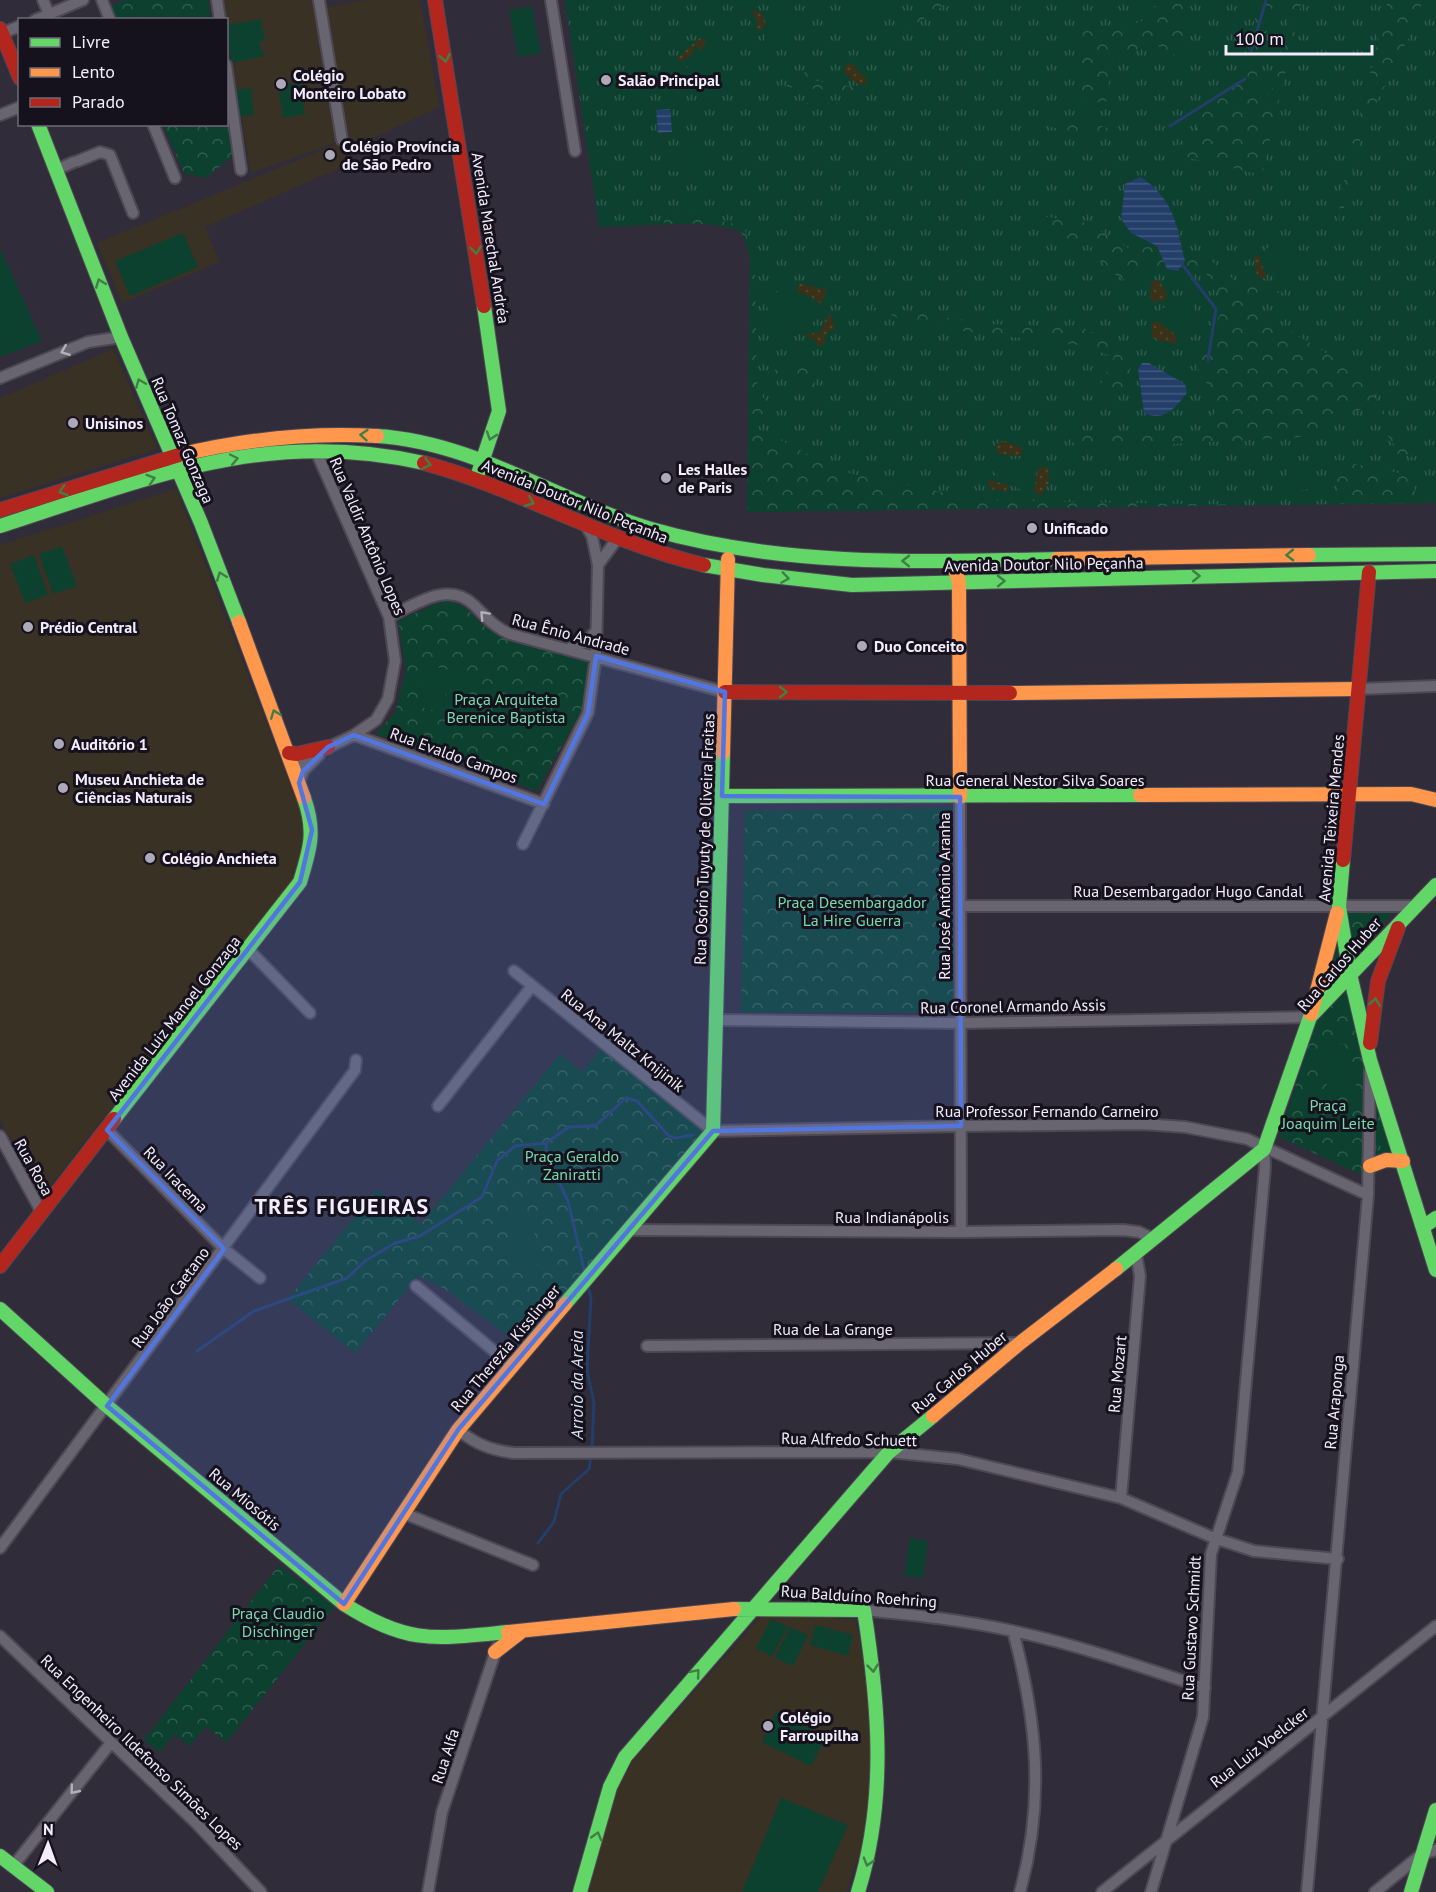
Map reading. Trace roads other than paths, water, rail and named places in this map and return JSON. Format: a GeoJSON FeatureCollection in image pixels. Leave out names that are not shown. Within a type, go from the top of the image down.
{"type":"FeatureCollection","features":[{"type":"Feature","properties":{"kind":"street"},"geometry":{"type":"LineString","coordinates":[[43,0],[49,14]]}},
{"type":"Feature","properties":{"kind":"street"},"geometry":{"type":"LineString","coordinates":[[40,18],[83,0]]}},
{"type":"Feature","properties":{"kind":"street"},"geometry":{"type":"LineString","coordinates":[[102,0],[109,18]]}},
{"type":"Feature","properties":{"kind":"street"},"geometry":{"type":"LineString","coordinates":[[217,0],[220,18]]}},
{"type":"Feature","properties":{"kind":"street"},"geometry":{"type":"LineString","coordinates":[[319,0],[342,140]]}},
{"type":"Feature","properties":{"kind":"street","name":"Avenida Marechal Andréa"},"geometry":{"type":"LineString","coordinates":[[435,0],[498,391],[499,411],[476,479]]}},
{"type":"Feature","properties":{"kind":"street"},"geometry":{"type":"LineString","coordinates":[[551,0],[575,151]]}},
{"type":"Feature","properties":{"kind":"street"},"geometry":{"type":"LineString","coordinates":[[18,27],[1,32],[18,73]]}},
{"type":"Feature","properties":{"kind":"street"},"geometry":{"type":"LineString","coordinates":[[228,79],[241,170]]}},
{"type":"Feature","properties":{"kind":"street"},"geometry":{"type":"LineString","coordinates":[[0,116],[18,108]]}},
{"type":"Feature","properties":{"kind":"street","name":"Rua Tomaz Gonzaga"},"geometry":{"type":"LineString","coordinates":[[39,126],[121,337],[201,523],[297,776]]}},
{"type":"Feature","properties":{"kind":"street"},"geometry":{"type":"LineString","coordinates":[[154,126],[175,178]]}},
{"type":"Feature","properties":{"kind":"street"},"geometry":{"type":"LineString","coordinates":[[56,170],[100,152],[110,155],[133,213]]}},
{"type":"Feature","properties":{"kind":"street"},"geometry":{"type":"LineString","coordinates":[[0,378],[88,342],[121,337]]}},
{"type":"Feature","properties":{"kind":"street","name":"Avenida Doutor Nilo Peçanha"},"geometry":{"type":"LineString","coordinates":[[0,510],[171,457],[236,440],[321,432],[409,439],[482,462],[610,515],[728,547],[839,560],[951,562],[1436,554]]}},
{"type":"Feature","properties":{"kind":"street","name":"Avenida Doutor Nilo Peçanha"},"geometry":{"type":"LineString","coordinates":[[0,526],[177,471],[242,457],[315,449],[407,458],[476,479],[617,539],[668,556],[727,569],[852,585],[1436,571]]}},
{"type":"Feature","properties":{"kind":"street","name":"Rua Valdir Antônio Lopes"},"geometry":{"type":"LineString","coordinates":[[297,776],[302,760],[354,735],[376,720],[388,699],[395,661],[389,617],[315,449]]}},
{"type":"Feature","properties":{"kind":"street"},"geometry":{"type":"LineString","coordinates":[[523,844],[588,713],[596,656],[597,565],[592,536],[585,525]]}},
{"type":"Feature","properties":{"kind":"street"},"geometry":{"type":"LineString","coordinates":[[597,565],[617,539]]}},
{"type":"Feature","properties":{"kind":"street","name":"Rua Osório Tuyuty de Oliveira Freitas"},"geometry":{"type":"LineString","coordinates":[[713,1131],[728,547]]}},
{"type":"Feature","properties":{"kind":"street"},"geometry":{"type":"LineString","coordinates":[[1369,572],[1380,561],[1395,554]]}},
{"type":"Feature","properties":{"kind":"street","name":"Rua José Antônio Aranha"},"geometry":{"type":"LineString","coordinates":[[951,562],[959,582],[961,1232]]}},
{"type":"Feature","properties":{"kind":"street","name":"Avenida Teixeira Mendes"},"geometry":{"type":"LineString","coordinates":[[1369,572],[1339,907],[1350,974],[1370,1060],[1436,1270]]}},
{"type":"Feature","properties":{"kind":"street","name":"Rua Ênio Andrade"},"geometry":{"type":"LineString","coordinates":[[389,617],[435,595],[454,594],[469,601],[501,630],[725,692]]}},
{"type":"Feature","properties":{"kind":"street"},"geometry":{"type":"LineString","coordinates":[[568,649],[586,642],[596,631]]}},
{"type":"Feature","properties":{"kind":"street"},"geometry":{"type":"LineString","coordinates":[[725,692],[960,694],[1436,686]]}},
{"type":"Feature","properties":{"kind":"street","name":"Rua Evaldo Campos"},"geometry":{"type":"LineString","coordinates":[[354,735],[544,804]]}},
{"type":"Feature","properties":{"kind":"street"},"geometry":{"type":"LineString","coordinates":[[289,753],[297,754],[328,747]]}},
{"type":"Feature","properties":{"kind":"street","name":"Avenida Luiz Manoel Gonzaga"},"geometry":{"type":"LineString","coordinates":[[0,1266],[300,882],[309,857],[311,818],[297,776]]}},
{"type":"Feature","properties":{"kind":"street","name":"Rua General Nestor Silva Soares"},"geometry":{"type":"LineString","coordinates":[[722,796],[1411,794],[1436,800]]}},
{"type":"Feature","properties":{"kind":"street","name":"Rua Carlos Huber"},"geometry":{"type":"LineString","coordinates":[[580,1892],[610,1787],[625,1757],[889,1452],[1020,1343],[1136,1254],[1264,1149],[1310,1017],[1401,919],[1436,885]]}},
{"type":"Feature","properties":{"kind":"street","name":"Rua Desembargador Hugo Candal"},"geometry":{"type":"LineString","coordinates":[[960,906],[1415,906]]}},
{"type":"Feature","properties":{"kind":"street"},"geometry":{"type":"LineString","coordinates":[[1310,1017],[1339,907]]}},
{"type":"Feature","properties":{"kind":"street","name":"Rua Araponga"},"geometry":{"type":"LineString","coordinates":[[1306,1892],[1321,1717],[1338,1559],[1368,1195],[1372,1022],[1378,981],[1401,919]]}},
{"type":"Feature","properties":{"kind":"street"},"geometry":{"type":"LineString","coordinates":[[249,950],[310,1013]]}},
{"type":"Feature","properties":{"kind":"street","name":"Rua Ana Maltz Knijinik"},"geometry":{"type":"LineString","coordinates":[[514,971],[713,1131]]}},
{"type":"Feature","properties":{"kind":"street"},"geometry":{"type":"LineString","coordinates":[[438,1106],[532,986]]}},
{"type":"Feature","properties":{"kind":"street","name":"Rua Coronel Armando Assis"},"geometry":{"type":"LineString","coordinates":[[716,1020],[960,1023],[1310,1017]]}},
{"type":"Feature","properties":{"kind":"street","name":"Rua João Caetano"},"geometry":{"type":"LineString","coordinates":[[0,1548],[355,1070],[356,1060]]}},
{"type":"Feature","properties":{"kind":"street","name":"Rua Professor Fernando Carneiro"},"geometry":{"type":"LineString","coordinates":[[713,1131],[1143,1124],[1185,1127],[1247,1139],[1264,1149],[1368,1195]]}},
{"type":"Feature","properties":{"kind":"street","name":"Rua Iracema"},"geometry":{"type":"LineString","coordinates":[[107,1130],[224,1249],[260,1278]]}},
{"type":"Feature","properties":{"kind":"street","name":"Rua Therezia Kisslinger"},"geometry":{"type":"LineString","coordinates":[[344,1604],[458,1430],[713,1131]]}},
{"type":"Feature","properties":{"kind":"street","name":"Rua Rosa"},"geometry":{"type":"LineString","coordinates":[[0,1136],[42,1213]]}},
{"type":"Feature","properties":{"kind":"street","name":"Rua Gustavo Schmidt"},"geometry":{"type":"LineString","coordinates":[[1151,1892],[1203,1717],[1211,1554],[1214,1538],[1238,1472],[1265,1167],[1264,1149]]}},
{"type":"Feature","properties":{"kind":"street"},"geometry":{"type":"LineString","coordinates":[[1370,1166],[1386,1160],[1403,1161]]}},
{"type":"Feature","properties":{"kind":"street"},"geometry":{"type":"LineString","coordinates":[[1423,1227],[1436,1218]]}},
{"type":"Feature","properties":{"kind":"street","name":"Rua Indianápolis"},"geometry":{"type":"LineString","coordinates":[[628,1230],[961,1232],[1124,1230],[1139,1232],[1154,1239]]}},
{"type":"Feature","properties":{"kind":"street","name":"Rua Mozart"},"geometry":{"type":"LineString","coordinates":[[1122,1498],[1140,1276],[1136,1254]]}},
{"type":"Feature","properties":{"kind":"street"},"geometry":{"type":"LineString","coordinates":[[416,1286],[512,1366]]}},
{"type":"Feature","properties":{"kind":"street","name":"Rua Miosótis"},"geometry":{"type":"LineString","coordinates":[[0,1309],[107,1406],[344,1604],[384,1627],[407,1636],[440,1639],[503,1633]]}},
{"type":"Feature","properties":{"kind":"street","name":"Rua de La Grange"},"geometry":{"type":"LineString","coordinates":[[647,1346],[1020,1343]]}},
{"type":"Feature","properties":{"kind":"street","name":"Rua Alfredo Schuett"},"geometry":{"type":"LineString","coordinates":[[458,1430],[474,1443],[492,1450],[514,1453],[889,1452],[958,1459],[1122,1498],[1214,1538],[1270,1554],[1338,1559]]}},
{"type":"Feature","properties":{"kind":"street"},"geometry":{"type":"LineString","coordinates":[[403,1513],[418,1521],[533,1565]]}},
{"type":"Feature","properties":{"kind":"street","name":"Rua Balduíno Roehring"},"geometry":{"type":"LineString","coordinates":[[503,1633],[753,1607],[864,1610],[942,1618],[1013,1631],[1115,1659],[1205,1688]]}},
{"type":"Feature","properties":{"kind":"street"},"geometry":{"type":"LineString","coordinates":[[858,1892],[872,1847],[877,1779],[873,1662],[864,1610]]}},
{"type":"Feature","properties":{"kind":"street","name":"Rua Luiz Voelcker"},"geometry":{"type":"LineString","coordinates":[[1102,1892],[1436,1626]]}},
{"type":"Feature","properties":{"kind":"street"},"geometry":{"type":"LineString","coordinates":[[495,1652],[521,1631]]}},
{"type":"Feature","properties":{"kind":"street"},"geometry":{"type":"LineString","coordinates":[[1013,1631],[1029,1691],[1036,1786],[1028,1866],[1020,1892]]}},
{"type":"Feature","properties":{"kind":"street","name":"Rua Alfa"},"geometry":{"type":"LineString","coordinates":[[428,1892],[442,1812],[503,1633]]}},
{"type":"Feature","properties":{"kind":"street","name":"Rua Engenheiro Ildefonso Simões Lopes"},"geometry":{"type":"LineString","coordinates":[[0,1636],[110,1744],[197,1824],[261,1892]]}},
{"type":"Feature","properties":{"kind":"street"},"geometry":{"type":"LineString","coordinates":[[14,1865],[110,1744]]}},
{"type":"Feature","properties":{"kind":"street"},"geometry":{"type":"LineString","coordinates":[[1411,1892],[1429,1852],[1436,1810]]}},
{"type":"Feature","properties":{"kind":"street"},"geometry":{"type":"LineString","coordinates":[[1375,1892],[1429,1852]]}},
{"type":"Feature","properties":{"kind":"street"},"geometry":{"type":"LineString","coordinates":[[0,1856],[47,1892]]}},
{"type":"Feature","properties":{"kind":"street"},"geometry":{"type":"LineString","coordinates":[[33,1880],[61,1892]]}},
{"type":"Feature","properties":{"kind":"water"},"geometry":{"type":"Polygon","coordinates":[[[670,109],[672,132],[658,133],[656,110],[670,109]]]}},
{"type":"Feature","properties":{"kind":"water"},"geometry":{"type":"Polygon","coordinates":[[[1141,177],[1161,195],[1172,214],[1185,261],[1178,271],[1167,269],[1157,246],[1131,233],[1121,219],[1125,184],[1141,177]]]}},
{"type":"Feature","properties":{"kind":"water"},"geometry":{"type":"Polygon","coordinates":[[[1142,363],[1149,363],[1185,384],[1187,393],[1173,409],[1163,415],[1144,413],[1138,369],[1142,363]]]}},
{"type":"Feature","properties":{"kind":"waterway","name":"Arroio da Areia"},"geometry":{"type":"LineString","coordinates":[[1251,52],[1266,0]]}},
{"type":"Feature","properties":{"kind":"waterway","name":"Arroio da Areia"},"geometry":{"type":"LineString","coordinates":[[1170,126],[1245,79]]}},
{"type":"Feature","properties":{"kind":"waterway","name":"Arroio da Areia"},"geometry":{"type":"LineString","coordinates":[[1181,263],[1216,309],[1208,360]]}},
{"type":"Feature","properties":{"kind":"waterway","name":"Arroio da Areia"},"geometry":{"type":"LineString","coordinates":[[585,1273],[568,1201],[546,1154],[546,1143],[569,1127],[595,1126],[626,1098],[637,1101],[669,1136],[675,1138],[693,1135]]}},
{"type":"Feature","properties":{"kind":"waterway"},"geometry":{"type":"LineString","coordinates":[[197,1351],[254,1311],[347,1278],[365,1261],[395,1243],[420,1236],[482,1197],[497,1161],[515,1146],[546,1143]]}},
{"type":"Feature","properties":{"kind":"waterway","name":"Arroio da Areia"},"geometry":{"type":"LineString","coordinates":[[588,1286],[591,1298],[587,1370],[594,1403],[592,1449]]}},
{"type":"Feature","properties":{"kind":"waterway","name":"Arroio da Areia"},"geometry":{"type":"LineString","coordinates":[[538,1543],[554,1522],[561,1494],[589,1469],[591,1455]]}},
{"type":"Feature","properties":{"kind":"place","name":"Salão Principal"},"geometry":{"type":"Point","coordinates":[606,80]}},
{"type":"Feature","properties":{"kind":"place","name":"Colégio Monteiro Lobato"},"geometry":{"type":"Point","coordinates":[281,84]}},
{"type":"Feature","properties":{"kind":"place","name":"Colégio Província de São Pedro"},"geometry":{"type":"Point","coordinates":[330,155]}},
{"type":"Feature","properties":{"kind":"place","name":"Unisinos"},"geometry":{"type":"Point","coordinates":[73,423]}},
{"type":"Feature","properties":{"kind":"place","name":"Les Halles de Paris"},"geometry":{"type":"Point","coordinates":[666,478]}},
{"type":"Feature","properties":{"kind":"place","name":"Unificado"},"geometry":{"type":"Point","coordinates":[1032,528]}},
{"type":"Feature","properties":{"kind":"place","name":"Prédio Central"},"geometry":{"type":"Point","coordinates":[28,627]}},
{"type":"Feature","properties":{"kind":"place","name":"Duo Conceito"},"geometry":{"type":"Point","coordinates":[862,646]}},
{"type":"Feature","properties":{"kind":"place","name":"Auditório 1"},"geometry":{"type":"Point","coordinates":[59,744]}},
{"type":"Feature","properties":{"kind":"place","name":"Museu Anchieta de Ciências Naturais"},"geometry":{"type":"Point","coordinates":[63,788]}},
{"type":"Feature","properties":{"kind":"place","name":"Colégio Anchieta"},"geometry":{"type":"Point","coordinates":[150,858]}},
{"type":"Feature","properties":{"kind":"place","name":"Colégio Farroupilha"},"geometry":{"type":"Point","coordinates":[768,1726]}},
{"type":"Feature","properties":{"kind":"district","name":"TRÊS FIGUEIRAS"},"geometry":{"type":"Point","coordinates":[342,1206]}},
{"type":"Feature","properties":{"kind":"park label","name":"Praça Arquiteta Berenice Baptista"},"geometry":{"type":"Point","coordinates":[506,708]}},
{"type":"Feature","properties":{"kind":"park label","name":"Praça Desembargador La Hire Guerra"},"geometry":{"type":"Point","coordinates":[852,911]}},
{"type":"Feature","properties":{"kind":"park label","name":"Praça Joaquim Leite"},"geometry":{"type":"Point","coordinates":[1328,1114]}},
{"type":"Feature","properties":{"kind":"park label","name":"Praça Geraldo Zaniratti"},"geometry":{"type":"Point","coordinates":[572,1165]}},
{"type":"Feature","properties":{"kind":"park label","name":"Praça Claudio Dischinger"},"geometry":{"type":"Point","coordinates":[278,1622]}}]}
